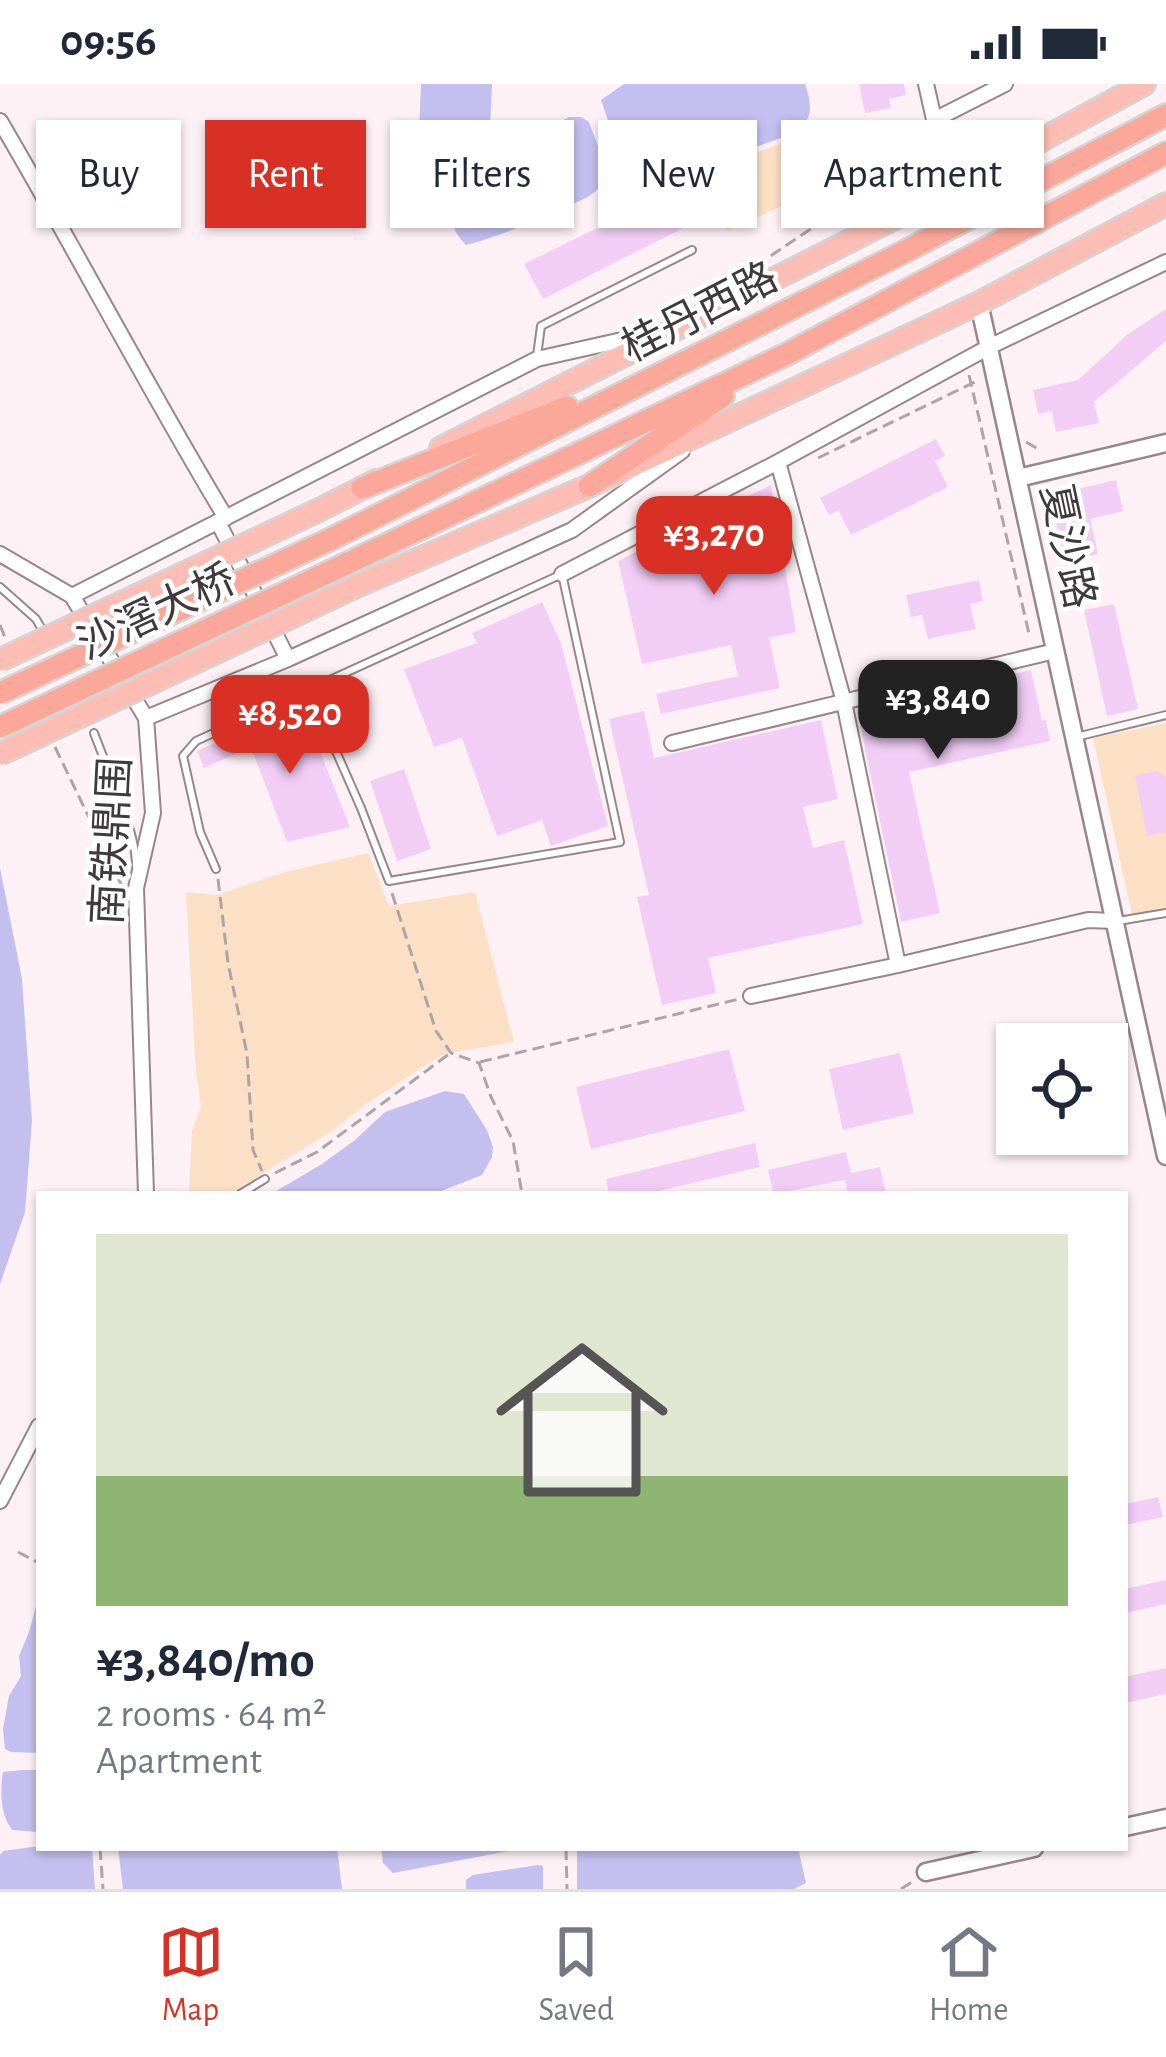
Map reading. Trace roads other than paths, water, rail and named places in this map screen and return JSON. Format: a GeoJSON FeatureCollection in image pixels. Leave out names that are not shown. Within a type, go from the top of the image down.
{"type":"FeatureCollection","features":[{"type":"Feature","properties":{"kind":"highway","name":"桂丹西路"},"geometry":{"type":"LineString","coordinates":[[329,540],[1166,115]]}},
{"type":"Feature","properties":{"kind":"highway","name":"桂丹西路"},"geometry":{"type":"LineString","coordinates":[[344,566],[787,354],[1166,153]]}},
{"type":"Feature","properties":{"kind":"highway"},"geometry":{"type":"LineString","coordinates":[[362,488],[701,353]]}},
{"type":"Feature","properties":{"kind":"highway"},"geometry":{"type":"LineString","coordinates":[[589,486],[787,354]]}},
{"type":"Feature","properties":{"kind":"highway","name":"沙滘大桥"},"geometry":{"type":"LineString","coordinates":[[0,693],[329,540]]}},
{"type":"Feature","properties":{"kind":"highway","name":"沙滘大桥"},"geometry":{"type":"LineString","coordinates":[[0,727],[344,566]]}},
{"type":"Feature","properties":{"kind":"main road"},"geometry":{"type":"LineString","coordinates":[[1136,88],[1166,93]]}},
{"type":"Feature","properties":{"kind":"main road","name":"沙滘大桥"},"geometry":{"type":"LineString","coordinates":[[1044,132],[1136,88]]}},
{"type":"Feature","properties":{"kind":"main road","name":"沙滘大桥"},"geometry":{"type":"LineString","coordinates":[[0,754],[980,303],[1165,205]]}},
{"type":"Feature","properties":{"kind":"main road","name":"沙滘大桥"},"geometry":{"type":"LineString","coordinates":[[3,651],[319,510],[678,328],[858,228]]}},
{"type":"Feature","properties":{"kind":"street"},"geometry":{"type":"LineString","coordinates":[[926,84],[934,120],[1005,84]]}},
{"type":"Feature","properties":{"kind":"street"},"geometry":{"type":"LineString","coordinates":[[0,121],[222,520],[288,659]]}},
{"type":"Feature","properties":{"kind":"street"},"geometry":{"type":"LineString","coordinates":[[562,574],[989,347],[1166,262]]}},
{"type":"Feature","properties":{"kind":"street","name":"夏沙路"},"geometry":{"type":"LineString","coordinates":[[980,303],[1166,1156]]}},
{"type":"Feature","properties":{"kind":"street"},"geometry":{"type":"LineString","coordinates":[[72,596],[537,359],[678,328]]}},
{"type":"Feature","properties":{"kind":"street"},"geometry":{"type":"LineString","coordinates":[[146,718],[572,530],[717,426]]}},
{"type":"Feature","properties":{"kind":"street"},"geometry":{"type":"LineString","coordinates":[[1018,478],[1166,443]]}},
{"type":"Feature","properties":{"kind":"street"},"geometry":{"type":"LineString","coordinates":[[778,462],[844,702],[898,965]]}},
{"type":"Feature","properties":{"kind":"street","name":"南铁鼎围"},"geometry":{"type":"LineString","coordinates":[[0,554],[72,596],[146,718],[154,812],[136,888],[146,1191]]}},
{"type":"Feature","properties":{"kind":"street"},"geometry":{"type":"LineString","coordinates":[[672,743],[1055,651]]}},
{"type":"Feature","properties":{"kind":"street"},"geometry":{"type":"LineString","coordinates":[[751,996],[1088,920],[1114,921]]}},
{"type":"Feature","properties":{"kind":"street"},"geometry":{"type":"LineString","coordinates":[[0,1501],[36,1432]]}},
{"type":"Feature","properties":{"kind":"street"},"geometry":{"type":"LineString","coordinates":[[1128,1826],[1166,1818]]}},
{"type":"Feature","properties":{"kind":"street"},"geometry":{"type":"LineString","coordinates":[[926,1872],[1020,1851]]}},
{"type":"Feature","properties":{"kind":"lane"},"geometry":{"type":"LineString","coordinates":[[537,359],[541,326],[692,250]]}},
{"type":"Feature","properties":{"kind":"lane"},"geometry":{"type":"LineString","coordinates":[[216,868],[200,832],[183,756],[196,741],[562,574],[620,842],[388,881],[309,690]]}},
{"type":"Feature","properties":{"kind":"lane"},"geometry":{"type":"LineString","coordinates":[[0,586],[43,631]]}},
{"type":"Feature","properties":{"kind":"lane"},"geometry":{"type":"LineString","coordinates":[[255,673],[270,707]]}},
{"type":"Feature","properties":{"kind":"lane"},"geometry":{"type":"LineString","coordinates":[[1074,737],[1166,715]]}},
{"type":"Feature","properties":{"kind":"lane"},"geometry":{"type":"LineString","coordinates":[[94,733],[136,855],[136,888]]}},
{"type":"Feature","properties":{"kind":"lane"},"geometry":{"type":"LineString","coordinates":[[1114,921],[1166,913]]}},
{"type":"Feature","properties":{"kind":"lane"},"geometry":{"type":"LineString","coordinates":[[245,1191],[265,1179]]}}]}
